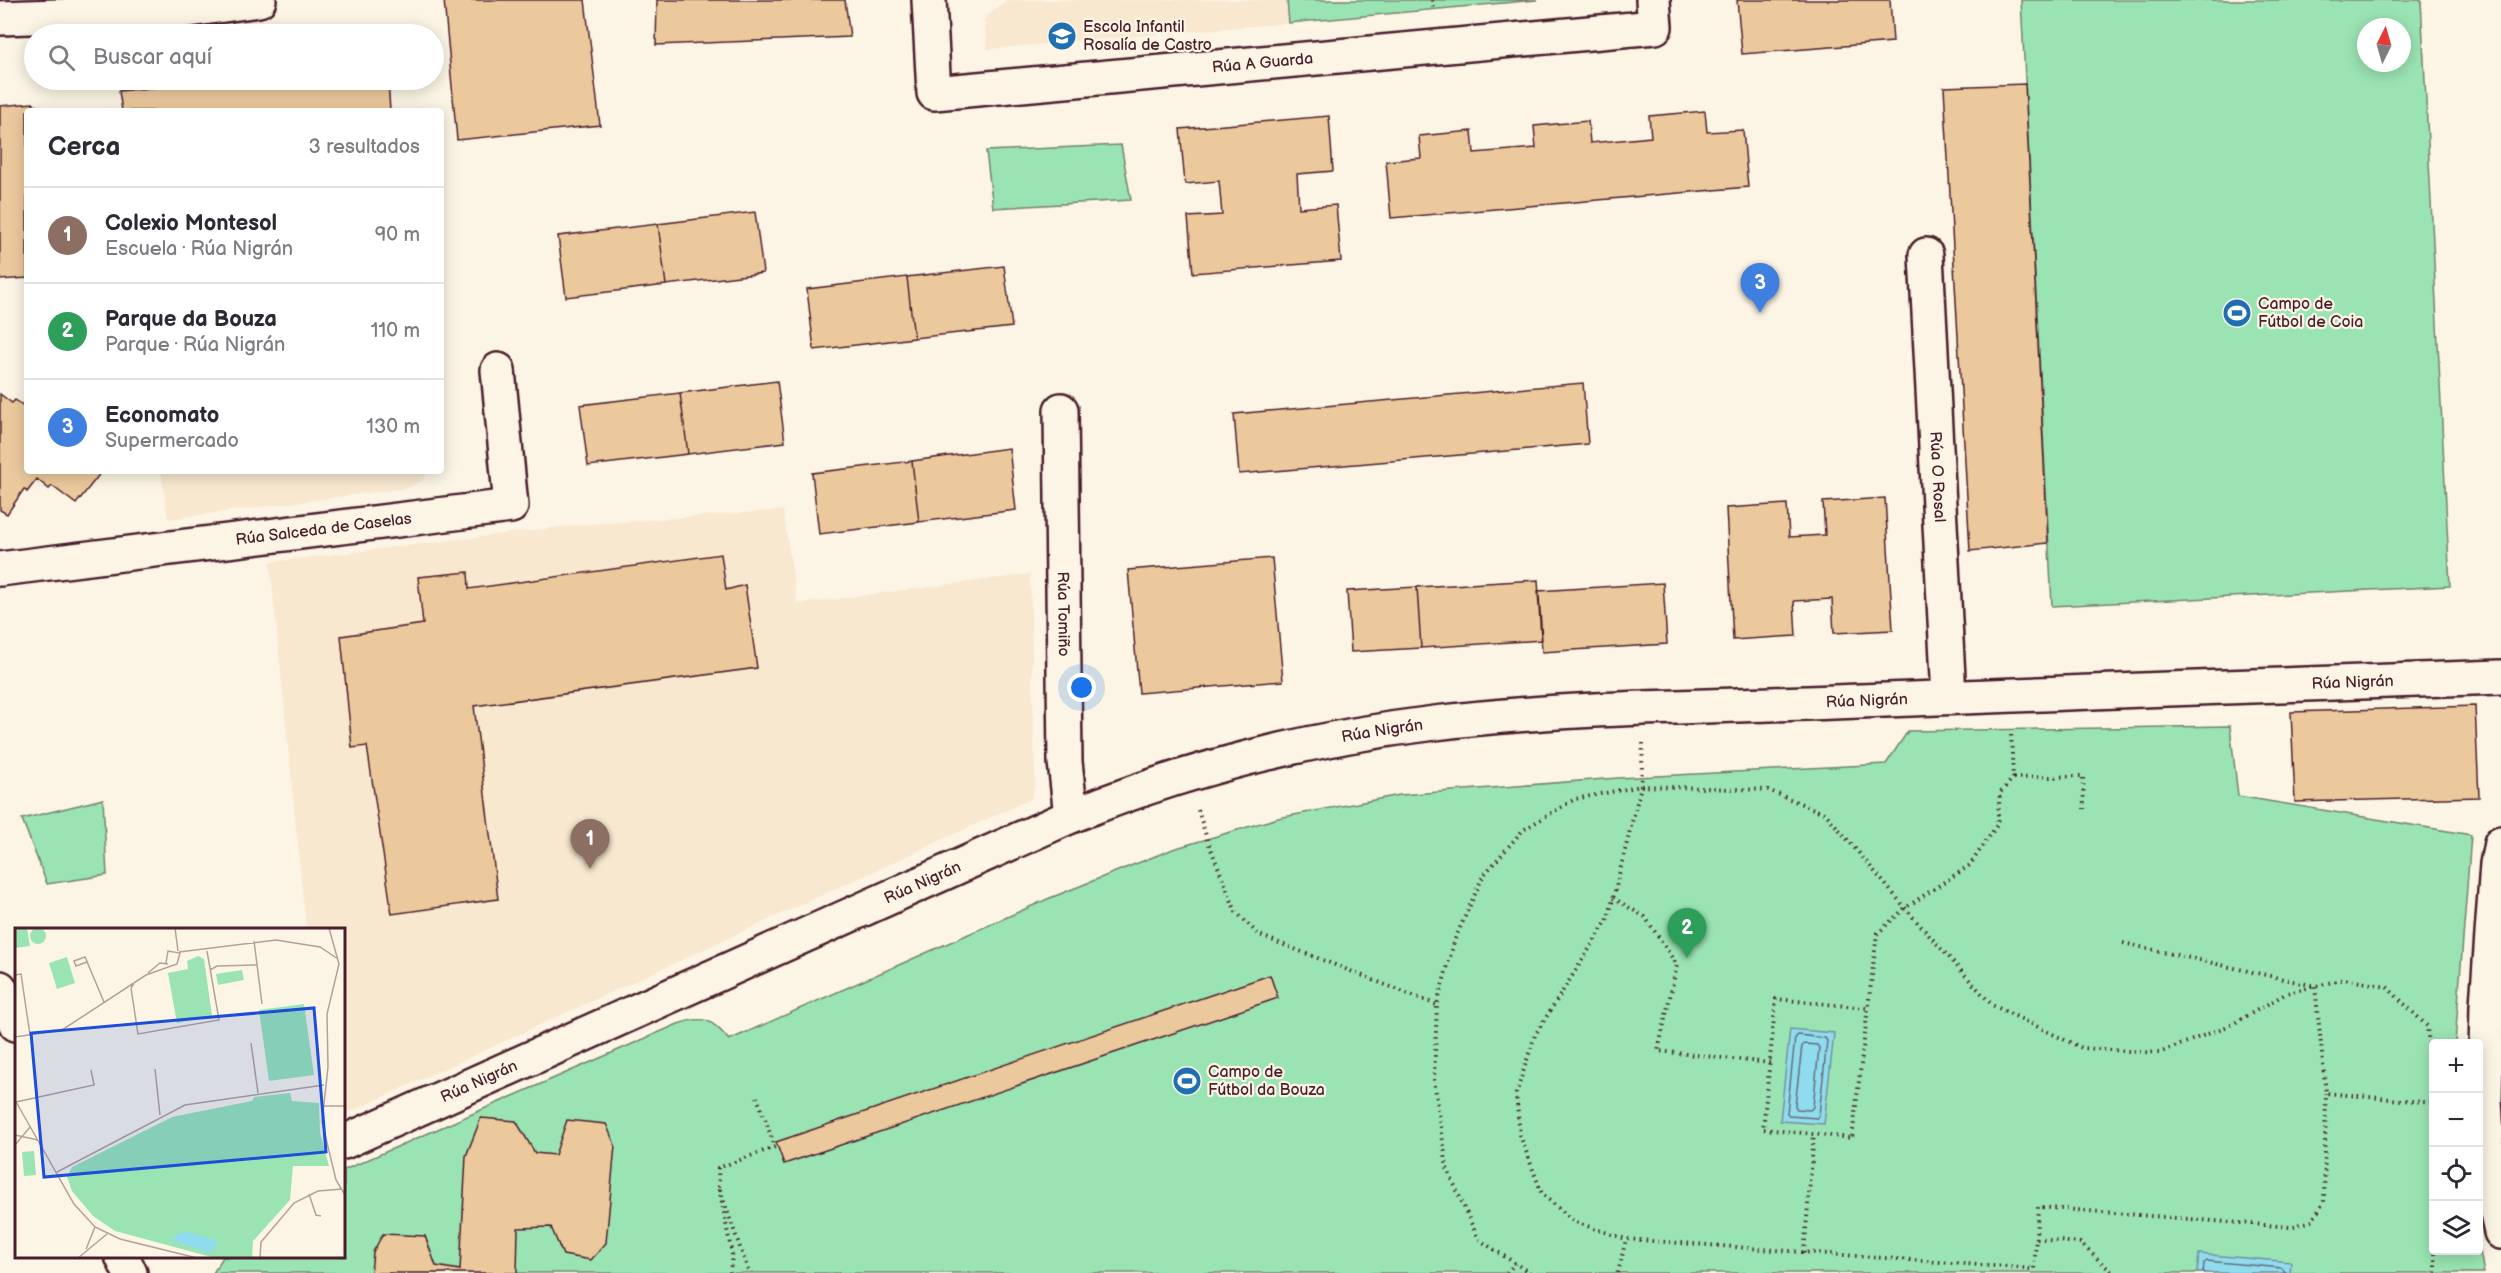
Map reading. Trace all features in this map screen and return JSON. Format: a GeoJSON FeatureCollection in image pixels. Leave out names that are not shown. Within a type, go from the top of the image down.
{"type":"FeatureCollection","features":[{"type":"Feature","properties":{"kind":"street"},"geometry":{"type":"LineString","coordinates":[[0,18],[175,12],[259,0]]}},
{"type":"Feature","properties":{"kind":"street","name":"Rúa A Guarda"},"geometry":{"type":"LineString","coordinates":[[929,0],[934,93],[1655,27],[1653,0]]}},
{"type":"Feature","properties":{"kind":"street","name":"Rúa O Rosal"},"geometry":{"type":"LineString","coordinates":[[1926,255],[1949,697]]}},
{"type":"Feature","properties":{"kind":"street","name":"Rúa Salceda de Caselas"},"geometry":{"type":"LineString","coordinates":[[0,569],[511,506],[498,370]]}},
{"type":"Feature","properties":{"kind":"street","name":"Rúa Tomiño"},"geometry":{"type":"LineString","coordinates":[[1061,410],[1065,762],[1071,816]]}},
{"type":"Feature","properties":{"kind":"street","name":"Rúa Nigrán"},"geometry":{"type":"LineString","coordinates":[[345,1142],[1071,816],[1119,797],[1188,775],[1299,746],[1366,733],[1500,716],[2501,677]]}},
{"type":"Feature","properties":{"kind":"street"},"geometry":{"type":"LineString","coordinates":[[2500,857],[2487,1005],[2485,1100],[2489,1177],[2501,1232]]}},
{"type":"Feature","properties":{"kind":"street"},"geometry":{"type":"LineString","coordinates":[[0,988],[15,1022]]}},
{"type":"Feature","properties":{"kind":"street"},"geometry":{"type":"LineString","coordinates":[[122,1258],[130,1273]]}},
{"type":"Feature","properties":{"kind":"path"},"geometry":{"type":"LineString","coordinates":[[1644,710],[1641,786],[1608,919],[1535,1035],[1516,1094],[1520,1135],[1542,1194],[1575,1222],[1626,1239],[2034,1269],[2038,1207],[2290,1227],[2312,1221],[2324,1202],[2326,1093],[2315,986]]}},
{"type":"Feature","properties":{"kind":"path"},"geometry":{"type":"LineString","coordinates":[[1866,1008],[1776,999],[1763,1129],[1852,1138],[1866,1008],[1877,934],[1905,908],[1970,865],[1997,825],[2000,793],[2013,777],[2011,731]]}},
{"type":"Feature","properties":{"kind":"path"},"geometry":{"type":"LineString","coordinates":[[2013,777],[2083,776],[2084,809]]}},
{"type":"Feature","properties":{"kind":"path"},"geometry":{"type":"LineString","coordinates":[[1530,1273],[1478,1239],[1447,1168],[1434,1078],[1437,1005],[1455,939],[1483,876],[1523,830],[1575,800],[1641,786],[1768,790],[1826,814],[1905,908],[1992,1005],[2082,1048],[2159,1053],[2233,1024],[2287,993],[2344,979],[2387,987],[2427,1026],[2429,1048]]}},
{"type":"Feature","properties":{"kind":"path"},"geometry":{"type":"LineString","coordinates":[[1198,809],[1206,839],[1236,912],[1259,935],[1437,1005]]}},
{"type":"Feature","properties":{"kind":"path"},"geometry":{"type":"LineString","coordinates":[[1613,898],[1645,917],[1677,966],[1658,1051],[1770,1063]]}},
{"type":"Feature","properties":{"kind":"path"},"geometry":{"type":"LineString","coordinates":[[2123,943],[2315,986]]}},
{"type":"Feature","properties":{"kind":"path"},"geometry":{"type":"LineString","coordinates":[[2326,1093],[2429,1103]]}},
{"type":"Feature","properties":{"kind":"path"},"geometry":{"type":"LineString","coordinates":[[730,1273],[732,1254],[719,1186],[718,1168],[775,1147],[757,1097]]}},
{"type":"Feature","properties":{"kind":"path"},"geometry":{"type":"LineString","coordinates":[[1804,1253],[1814,1134]]}},
{"type":"Feature","properties":{"kind":"path"},"geometry":{"type":"LineString","coordinates":[[719,1186],[749,1273]]}},
{"type":"Feature","properties":{"kind":"path"},"geometry":{"type":"LineString","coordinates":[[1618,1273],[1626,1239]]}},
{"type":"Feature","properties":{"kind":"path"},"geometry":{"type":"LineString","coordinates":[[2037,1239],[2080,1243],[2113,1273]]}},
{"type":"Feature","properties":{"kind":"path"},"geometry":{"type":"LineString","coordinates":[[2434,1273],[2435,1255]]}},
{"type":"Feature","properties":{"kind":"path"},"geometry":{"type":"LineString","coordinates":[[1507,1273],[1515,1263]]}},
{"type":"Feature","properties":{"kind":"shaded area","name":"Escola Infantil Rosalía de Castro"},"geometry":{"type":"Polygon","coordinates":[[[1006,0],[1287,0],[1289,23],[987,49],[984,19],[1006,0]]]}},
{"type":"Feature","properties":{"kind":"shaded area"},"geometry":{"type":"Polygon","coordinates":[[[161,474],[426,474],[423,480],[408,488],[168,519],[161,474]]]}},
{"type":"Feature","properties":{"kind":"shaded area"},"geometry":{"type":"Polygon","coordinates":[[[783,510],[797,604],[1030,574],[1035,785],[1031,799],[345,1115],[345,928],[306,928],[270,562],[579,525],[783,510]]]}},
{"type":"Feature","properties":{"kind":"green space"},"geometry":{"type":"Polygon","coordinates":[[[1287,0],[1537,0],[1289,23],[1287,0]]]}},
{"type":"Feature","properties":{"kind":"green space","name":"Campo de Fútbol de Coia"},"geometry":{"type":"Polygon","coordinates":[[[2021,0],[2421,0],[2450,586],[2052,606],[2021,0]]]}},
{"type":"Feature","properties":{"kind":"green space"},"geometry":{"type":"Polygon","coordinates":[[[1121,145],[1131,200],[993,208],[986,151],[1121,145]]]}},
{"type":"Feature","properties":{"kind":"green space"},"geometry":{"type":"Polygon","coordinates":[[[2230,726],[2238,796],[2471,835],[2455,1039],[2429,1039],[2429,1255],[2481,1255],[2484,1273],[213,1273],[222,1258],[345,1258],[345,1170],[678,1024],[695,1020],[707,1021],[718,1027],[729,1040],[1050,898],[1173,849],[1278,818],[1400,795],[1618,778],[1886,764],[1908,731],[2230,726]]]}},
{"type":"Feature","properties":{"kind":"green space"},"geometry":{"type":"Polygon","coordinates":[[[103,799],[107,875],[47,884],[22,819],[103,799]]]}},
{"type":"Feature","properties":{"kind":"water"},"geometry":{"type":"Polygon","coordinates":[[[1790,1029],[1834,1033],[1824,1124],[1780,1121],[1790,1029]]]}},
{"type":"Feature","properties":{"kind":"water"},"geometry":{"type":"Polygon","coordinates":[[[2199,1254],[2291,1262],[2290,1273],[2197,1273],[2199,1254]]]}},
{"type":"Feature","properties":{"kind":"building"},"geometry":{"type":"Polygon","coordinates":[[[444,0],[585,0],[600,125],[457,140],[444,0]]]}},
{"type":"Feature","properties":{"kind":"building"},"geometry":{"type":"Polygon","coordinates":[[[657,0],[845,0],[850,37],[656,45],[657,0]]]}},
{"type":"Feature","properties":{"kind":"building"},"geometry":{"type":"Polygon","coordinates":[[[1737,0],[1890,0],[1893,42],[1742,54],[1737,0]]]}},
{"type":"Feature","properties":{"kind":"building"},"geometry":{"type":"Polygon","coordinates":[[[2025,84],[2048,543],[1970,551],[1944,87],[2025,84]]]}},
{"type":"Feature","properties":{"kind":"building"},"geometry":{"type":"Polygon","coordinates":[[[389,90],[390,108],[122,108],[119,91],[389,90]]]}},
{"type":"Feature","properties":{"kind":"building"},"geometry":{"type":"Polygon","coordinates":[[[33,103],[39,108],[24,108],[24,278],[0,280],[0,106],[33,103]]]}},
{"type":"Feature","properties":{"kind":"building"},"geometry":{"type":"Polygon","coordinates":[[[1705,111],[1707,132],[1743,130],[1748,187],[1391,218],[1386,161],[1421,158],[1419,136],[1472,131],[1474,153],[1536,148],[1534,126],[1588,121],[1590,143],[1651,137],[1649,116],[1705,111]]]}},
{"type":"Feature","properties":{"kind":"building"},"geometry":{"type":"Polygon","coordinates":[[[1329,116],[1333,171],[1297,174],[1299,208],[1336,205],[1341,261],[1193,273],[1188,217],[1222,215],[1219,181],[1185,184],[1180,129],[1329,116]]]}},
{"type":"Feature","properties":{"kind":"building"},"geometry":{"type":"Polygon","coordinates":[[[755,212],[763,273],[666,285],[658,224],[755,212]]]}},
{"type":"Feature","properties":{"kind":"building"},"geometry":{"type":"Polygon","coordinates":[[[658,224],[666,285],[566,297],[558,236],[658,224]]]}},
{"type":"Feature","properties":{"kind":"building"},"geometry":{"type":"Polygon","coordinates":[[[1004,266],[1012,327],[914,338],[907,277],[1004,266]]]}},
{"type":"Feature","properties":{"kind":"building"},"geometry":{"type":"Polygon","coordinates":[[[907,277],[914,338],[814,350],[807,289],[907,277]]]}},
{"type":"Feature","properties":{"kind":"building"},"geometry":{"type":"Polygon","coordinates":[[[777,381],[785,442],[688,454],[680,393],[777,381]]]}},
{"type":"Feature","properties":{"kind":"building"},"geometry":{"type":"Polygon","coordinates":[[[1583,383],[1588,444],[1239,474],[1234,414],[1583,383]]]}},
{"type":"Feature","properties":{"kind":"building"},"geometry":{"type":"Polygon","coordinates":[[[680,393],[688,454],[588,466],[580,405],[680,393]]]}},
{"type":"Feature","properties":{"kind":"building"},"geometry":{"type":"Polygon","coordinates":[[[0,394],[12,403],[15,400],[24,406],[24,474],[100,474],[76,504],[52,486],[49,489],[37,479],[27,492],[24,489],[7,514],[0,510],[0,394]]]}},
{"type":"Feature","properties":{"kind":"building"},"geometry":{"type":"Polygon","coordinates":[[[1009,448],[1016,510],[919,522],[912,461],[1009,448]]]}},
{"type":"Feature","properties":{"kind":"building"},"geometry":{"type":"Polygon","coordinates":[[[912,461],[919,522],[819,534],[812,473],[912,461]]]}},
{"type":"Feature","properties":{"kind":"building"},"geometry":{"type":"Polygon","coordinates":[[[1885,498],[1893,630],[1834,633],[1832,599],[1794,601],[1796,636],[1733,640],[1726,508],[1787,504],[1789,537],[1825,535],[1823,502],[1885,498]]]}},
{"type":"Feature","properties":{"kind":"building"},"geometry":{"type":"Polygon","coordinates":[[[721,554],[726,590],[745,585],[757,668],[474,706],[498,899],[392,914],[367,746],[352,748],[341,636],[423,624],[418,577],[468,572],[469,589],[721,554]]]}},
{"type":"Feature","properties":{"kind":"building"},"geometry":{"type":"Polygon","coordinates":[[[1272,558],[1283,681],[1139,693],[1128,570],[1272,558]]]}},
{"type":"Feature","properties":{"kind":"building"},"geometry":{"type":"Polygon","coordinates":[[[1538,580],[1542,640],[1421,648],[1417,587],[1538,580]]]}},
{"type":"Feature","properties":{"kind":"building"},"geometry":{"type":"Polygon","coordinates":[[[1663,583],[1667,644],[1542,652],[1538,591],[1663,583]]]}},
{"type":"Feature","properties":{"kind":"building"},"geometry":{"type":"Polygon","coordinates":[[[1417,587],[1421,648],[1351,652],[1347,591],[1417,587]]]}},
{"type":"Feature","properties":{"kind":"building"},"geometry":{"type":"Polygon","coordinates":[[[2475,706],[2479,797],[2295,802],[2291,712],[2475,706]]]}},
{"type":"Feature","properties":{"kind":"building"},"geometry":{"type":"Polygon","coordinates":[[[1270,975],[1278,998],[784,1164],[776,1142],[1270,975]]]}},
{"type":"Feature","properties":{"kind":"building"},"geometry":{"type":"Polygon","coordinates":[[[481,1118],[516,1121],[535,1153],[555,1155],[567,1120],[606,1124],[615,1145],[606,1243],[591,1260],[563,1255],[551,1227],[518,1228],[517,1273],[371,1273],[373,1252],[383,1234],[425,1236],[436,1266],[460,1270],[466,1156],[481,1118]]]}},
{"type":"Feature","properties":{"kind":"place","name":"Escola Infantil Rosalía de Castro"},"geometry":{"type":"Point","coordinates":[1062,36]}},
{"type":"Feature","properties":{"kind":"place","name":"Economato"},"geometry":{"type":"Point","coordinates":[1760,313]}},
{"type":"Feature","properties":{"kind":"place","name":"Campo de Fútbol de Coia"},"geometry":{"type":"Point","coordinates":[2237,313]}},
{"type":"Feature","properties":{"kind":"place","name":"Colexio Montesol"},"geometry":{"type":"Point","coordinates":[590,869]}},
{"type":"Feature","properties":{"kind":"place","name":"Parque da Bouza"},"geometry":{"type":"Point","coordinates":[1687,958]}},
{"type":"Feature","properties":{"kind":"place","name":"Campo de Fútbol da Bouza"},"geometry":{"type":"Point","coordinates":[1187,1081]}}]}
